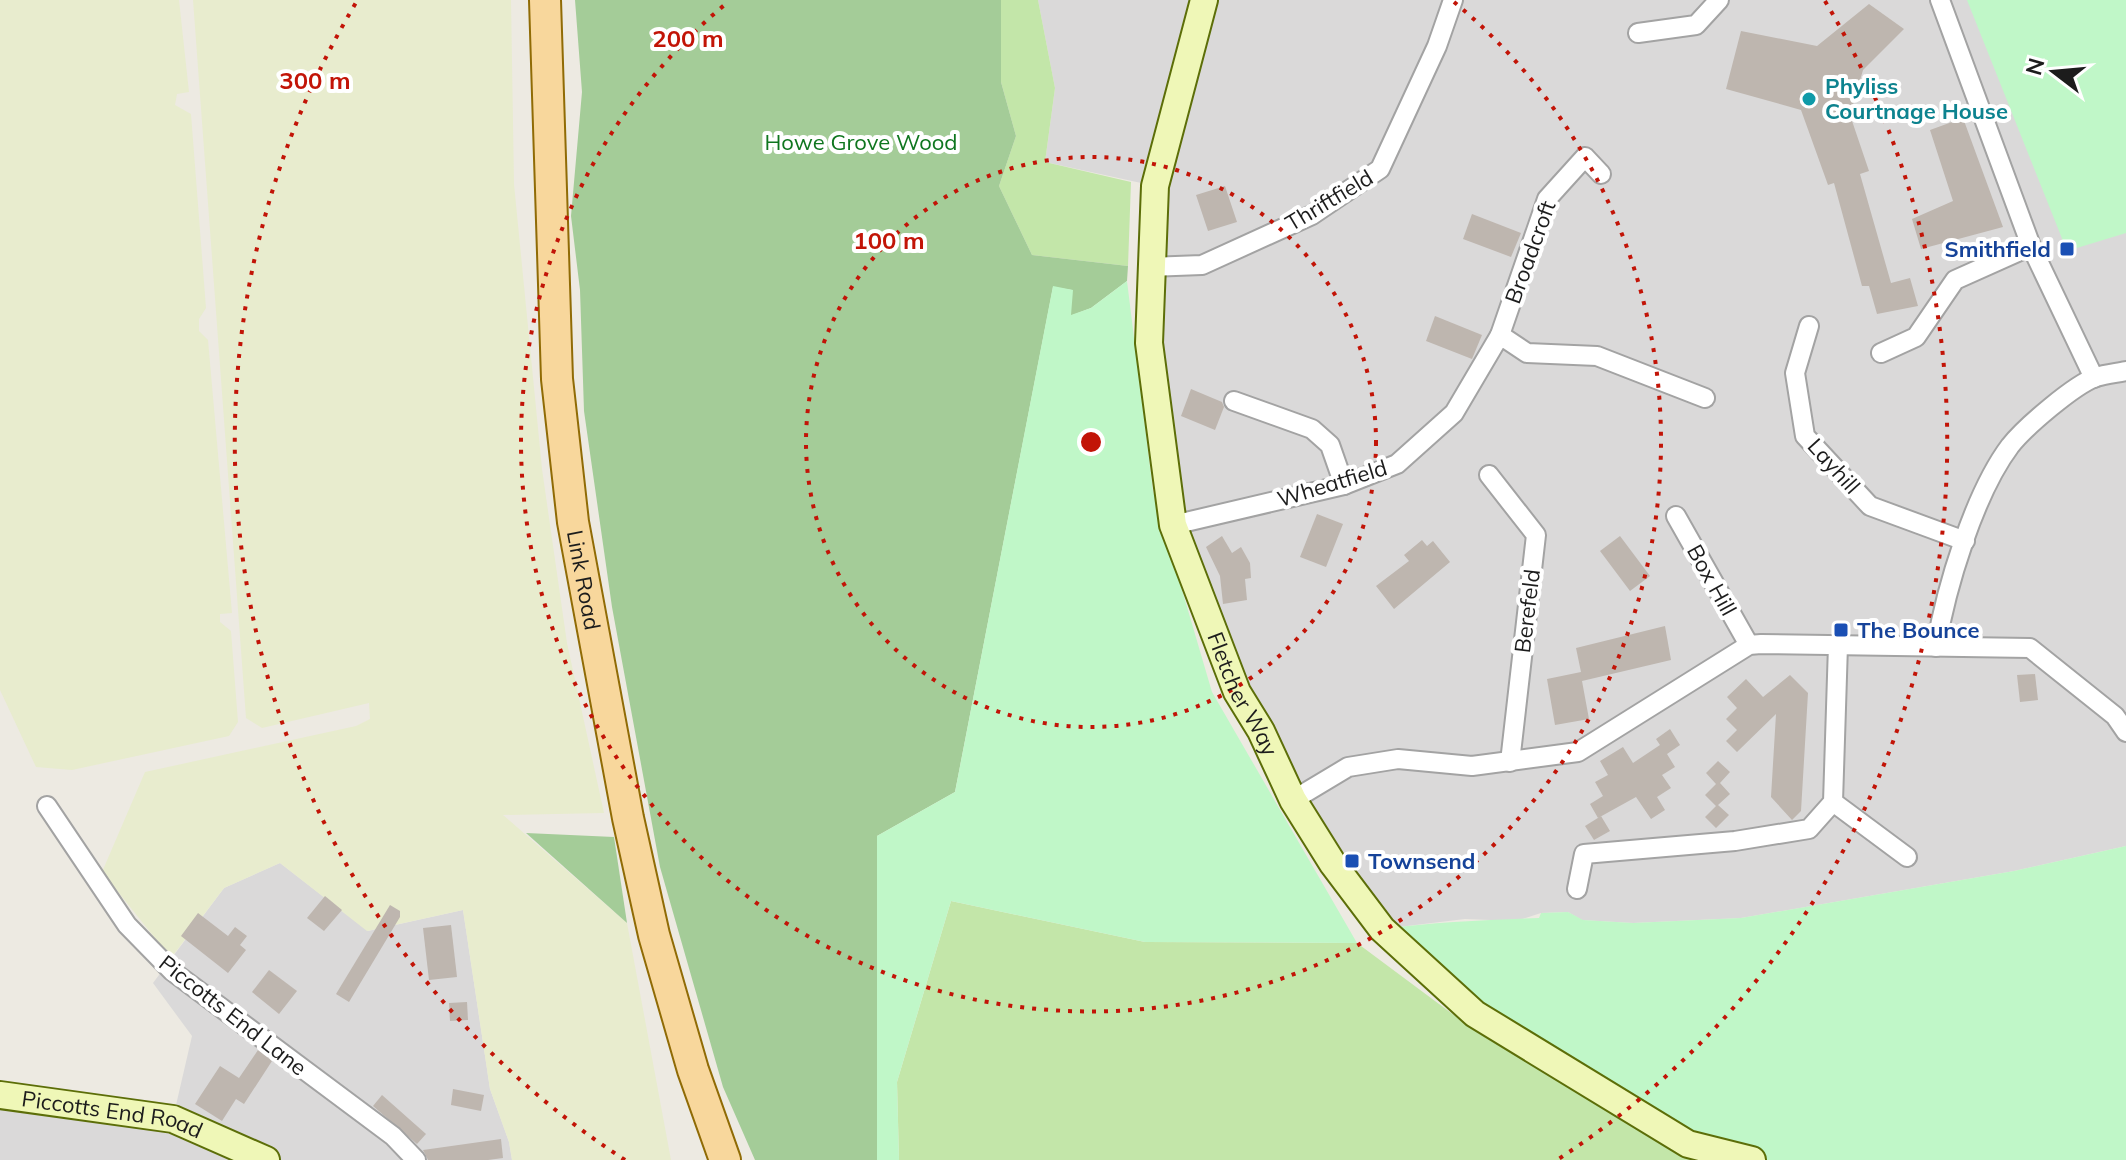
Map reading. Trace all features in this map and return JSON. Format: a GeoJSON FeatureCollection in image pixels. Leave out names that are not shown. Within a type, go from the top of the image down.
{"type":"FeatureCollection","features":[{"type":"Feature","properties":{"kind":"main road","name":"Link Road"},"geometry":{"type":"LineString","coordinates":[[545,0],[557,379],[573,522],[628,818],[654,935],[720,1155]]}},
{"type":"Feature","properties":{"kind":"street","name":"Fletcher Way"},"geometry":{"type":"LineString","coordinates":[[1204,0],[1155,186],[1149,267],[1149,343],[1173,525],[1237,692],[1261,731],[1293,800],[1333,864],[1382,929],[1475,1014],[1688,1144],[1752,1160]]}},
{"type":"Feature","properties":{"kind":"street","name":"Thriftfield"},"geometry":{"type":"LineString","coordinates":[[1149,267],[1202,265],[1312,215],[1380,169],[1437,46],[1453,0]]}},
{"type":"Feature","properties":{"kind":"street"},"geometry":{"type":"LineString","coordinates":[[1638,33],[1696,25],[1719,0]]}},
{"type":"Feature","properties":{"kind":"street"},"geometry":{"type":"LineString","coordinates":[[1940,0],[2031,246],[2094,378]]}},
{"type":"Feature","properties":{"kind":"street","name":"Broadcroft"},"geometry":{"type":"LineString","coordinates":[[1500,335],[1547,199],[1585,157],[1601,174]]}},
{"type":"Feature","properties":{"kind":"street"},"geometry":{"type":"LineString","coordinates":[[1881,353],[1916,337],[1955,280],[2031,246]]}},
{"type":"Feature","properties":{"kind":"street","name":"Layhill"},"geometry":{"type":"LineString","coordinates":[[1809,326],[1795,373],[1805,436],[1870,506],[1965,541]]}},
{"type":"Feature","properties":{"kind":"street"},"geometry":{"type":"LineString","coordinates":[[1500,335],[1527,353],[1597,356],[1705,398]]}},
{"type":"Feature","properties":{"kind":"street","name":"Wheatfield"},"geometry":{"type":"LineString","coordinates":[[1173,525],[1344,485],[1397,464],[1454,413],[1500,335]]}},
{"type":"Feature","properties":{"kind":"street"},"geometry":{"type":"LineString","coordinates":[[1936,647],[1942,612],[1965,541],[2010,446],[2051,409],[2094,378],[2126,371]]}},
{"type":"Feature","properties":{"kind":"street"},"geometry":{"type":"LineString","coordinates":[[1234,401],[1312,429],[1330,445],[1344,485]]}},
{"type":"Feature","properties":{"kind":"street","name":"Berefeld"},"geometry":{"type":"LineString","coordinates":[[1489,475],[1536,535],[1510,762]]}},
{"type":"Feature","properties":{"kind":"street","name":"Box Hill"},"geometry":{"type":"LineString","coordinates":[[1676,516],[1749,645]]}},
{"type":"Feature","properties":{"kind":"street"},"geometry":{"type":"LineString","coordinates":[[1293,800],[1348,767],[1398,759],[1472,766],[1578,752],[1749,645],[2030,648],[2115,716],[2126,732]]}},
{"type":"Feature","properties":{"kind":"street"},"geometry":{"type":"LineString","coordinates":[[1577,889],[1584,854],[1735,841],[1809,829],[1833,802],[1838,645]]}},
{"type":"Feature","properties":{"kind":"street"},"geometry":{"type":"LineString","coordinates":[[1833,802],[1907,857]]}},
{"type":"Feature","properties":{"kind":"street","name":"Piccotts End Lane"},"geometry":{"type":"LineString","coordinates":[[47,806],[127,925],[172,971],[393,1136],[416,1160]]}},
{"type":"Feature","properties":{"kind":"street","name":"Piccotts End Road"},"geometry":{"type":"LineString","coordinates":[[0,1095],[173,1119],[266,1160]]}},
{"type":"Feature","properties":{"kind":"shaded area"},"geometry":{"type":"Polygon","coordinates":[[[1038,0],[2126,0],[2126,846],[2014,871],[1741,918],[1633,923],[1582,920],[1568,912],[1541,913],[1516,921],[1465,919],[1382,929],[1293,800],[1173,525],[1149,343],[1155,186],[1045,162],[1055,88],[1038,0]]]}},
{"type":"Feature","properties":{"kind":"shaded area"},"geometry":{"type":"Polygon","coordinates":[[[280,863],[368,931],[463,910],[490,1089],[509,1142],[512,1160],[0,1160],[0,1095],[173,1118],[192,1036],[153,983],[224,888],[280,863]]]}},
{"type":"Feature","properties":{"kind":"green space"},"geometry":{"type":"Polygon","coordinates":[[[0,0],[179,0],[189,92],[177,94],[175,105],[191,114],[206,308],[199,319],[199,331],[208,340],[232,613],[220,614],[220,622],[231,631],[238,722],[229,736],[72,770],[36,767],[0,690],[0,0]]]}},
{"type":"Feature","properties":{"kind":"green space"},"geometry":{"type":"Polygon","coordinates":[[[193,0],[511,0],[514,184],[542,469],[567,643],[604,813],[503,815],[627,923],[671,1160],[512,1160],[509,1142],[490,1089],[463,910],[367,931],[280,863],[224,888],[171,958],[102,872],[145,772],[356,726],[370,719],[369,703],[262,728],[246,718],[193,0]]]}},
{"type":"Feature","properties":{"kind":"green space","name":"Howe Grove Wood"},"geometry":{"type":"Polygon","coordinates":[[[575,0],[1001,0],[1001,82],[1016,136],[999,186],[1032,255],[1128,266],[1127,281],[1091,308],[1070,316],[1072,290],[1053,287],[955,792],[877,836],[877,1160],[755,1160],[723,1087],[660,867],[612,607],[584,411],[580,290],[571,216],[582,92],[575,0]]]}},
{"type":"Feature","properties":{"kind":"green space"},"geometry":{"type":"Polygon","coordinates":[[[1001,0],[1038,0],[1055,88],[1045,162],[1131,182],[1128,266],[1032,255],[999,186],[1016,136],[1001,82],[1001,0]]]}},
{"type":"Feature","properties":{"kind":"green space"},"geometry":{"type":"Polygon","coordinates":[[[1967,0],[2126,0],[2126,233],[2067,251],[1967,0]]]}},
{"type":"Feature","properties":{"kind":"green space"},"geometry":{"type":"Polygon","coordinates":[[[1127,281],[1153,491],[1212,692],[1357,943],[1145,942],[951,901],[897,1082],[899,1160],[877,1160],[877,836],[955,792],[1053,286],[1073,290],[1071,315],[1091,308],[1127,281]]]}},
{"type":"Feature","properties":{"kind":"green space"},"geometry":{"type":"Polygon","coordinates":[[[526,833],[614,837],[627,923],[526,833]]]}},
{"type":"Feature","properties":{"kind":"green space"},"geometry":{"type":"Polygon","coordinates":[[[2126,846],[2126,1160],[1752,1160],[1688,1144],[1475,1014],[1382,929],[1539,918],[1541,913],[1568,912],[1583,920],[1633,923],[1741,918],[2014,871],[2126,846]]]}},
{"type":"Feature","properties":{"kind":"green space"},"geometry":{"type":"Polygon","coordinates":[[[951,901],[1145,942],[1357,943],[1478,1033],[1678,1152],[1704,1160],[899,1160],[897,1082],[951,901]]]}},
{"type":"Feature","properties":{"kind":"building","name":"Phyliss Courtnage House"},"geometry":{"type":"Polygon","coordinates":[[[1869,4],[1904,29],[1863,70],[1850,115],[1869,171],[1860,174],[1891,283],[1910,278],[1918,306],[1877,314],[1869,286],[1862,286],[1834,183],[1828,185],[1801,110],[1726,89],[1741,31],[1817,46],[1869,4]]]}},
{"type":"Feature","properties":{"kind":"building"},"geometry":{"type":"Polygon","coordinates":[[[1963,118],[2003,227],[1921,249],[1912,219],[1953,201],[1930,130],[1963,118]]]}},
{"type":"Feature","properties":{"kind":"building"},"geometry":{"type":"Polygon","coordinates":[[[1225,186],[1237,222],[1208,231],[1196,195],[1225,186]]]}},
{"type":"Feature","properties":{"kind":"building"},"geometry":{"type":"Polygon","coordinates":[[[1472,214],[1521,233],[1511,257],[1463,239],[1472,214]]]}},
{"type":"Feature","properties":{"kind":"building"},"geometry":{"type":"Polygon","coordinates":[[[1435,316],[1482,335],[1472,359],[1426,341],[1435,316]]]}},
{"type":"Feature","properties":{"kind":"building"},"geometry":{"type":"Polygon","coordinates":[[[1191,389],[1222,402],[1224,407],[1215,430],[1181,416],[1191,389]]]}},
{"type":"Feature","properties":{"kind":"building"},"geometry":{"type":"Polygon","coordinates":[[[1317,514],[1343,524],[1326,567],[1300,557],[1317,514]]]}},
{"type":"Feature","properties":{"kind":"building"},"geometry":{"type":"Polygon","coordinates":[[[1222,536],[1232,553],[1241,547],[1250,563],[1251,578],[1245,579],[1247,600],[1223,604],[1220,576],[1206,547],[1222,536]]]}},
{"type":"Feature","properties":{"kind":"building"},"geometry":{"type":"Polygon","coordinates":[[[1620,536],[1650,576],[1630,591],[1600,551],[1620,536]]]}},
{"type":"Feature","properties":{"kind":"building"},"geometry":{"type":"Polygon","coordinates":[[[1422,540],[1427,546],[1433,541],[1450,562],[1394,609],[1376,586],[1409,561],[1404,555],[1422,540]]]}},
{"type":"Feature","properties":{"kind":"building"},"geometry":{"type":"Polygon","coordinates":[[[1665,626],[1671,660],[1582,681],[1589,719],[1555,725],[1547,679],[1581,672],[1576,648],[1665,626]]]}},
{"type":"Feature","properties":{"kind":"building"},"geometry":{"type":"Polygon","coordinates":[[[2035,674],[2038,700],[2020,702],[2017,675],[2035,674]]]}},
{"type":"Feature","properties":{"kind":"building"},"geometry":{"type":"Polygon","coordinates":[[[1790,675],[1808,693],[1801,811],[1792,820],[1771,797],[1776,714],[1737,752],[1726,741],[1737,730],[1726,719],[1737,708],[1727,697],[1746,679],[1763,697],[1790,675]]]}},
{"type":"Feature","properties":{"kind":"building"},"geometry":{"type":"Polygon","coordinates":[[[1670,729],[1680,745],[1667,754],[1675,767],[1662,775],[1671,788],[1657,797],[1665,810],[1651,819],[1636,797],[1598,818],[1590,804],[1603,796],[1595,782],[1608,775],[1600,761],[1623,747],[1633,763],[1660,745],[1656,739],[1670,729]]]}},
{"type":"Feature","properties":{"kind":"building"},"geometry":{"type":"Polygon","coordinates":[[[1718,761],[1730,772],[1720,783],[1730,794],[1718,805],[1729,815],[1716,828],[1705,817],[1716,806],[1705,795],[1716,784],[1706,773],[1718,761]]]}},
{"type":"Feature","properties":{"kind":"building"},"geometry":{"type":"Polygon","coordinates":[[[1601,816],[1610,831],[1594,840],[1585,826],[1601,816]]]}},
{"type":"Feature","properties":{"kind":"building"},"geometry":{"type":"Polygon","coordinates":[[[325,896],[342,910],[324,931],[307,918],[325,896]]]}},
{"type":"Feature","properties":{"kind":"building"},"geometry":{"type":"Polygon","coordinates":[[[390,905],[400,911],[400,917],[349,1002],[336,994],[390,905]]]}},
{"type":"Feature","properties":{"kind":"building"},"geometry":{"type":"Polygon","coordinates":[[[198,913],[228,936],[235,927],[247,936],[240,945],[246,950],[228,973],[181,936],[198,913]]]}},
{"type":"Feature","properties":{"kind":"building"},"geometry":{"type":"Polygon","coordinates":[[[451,925],[457,977],[429,980],[423,928],[451,925]]]}},
{"type":"Feature","properties":{"kind":"building"},"geometry":{"type":"Polygon","coordinates":[[[269,970],[297,991],[279,1014],[252,992],[269,970]]]}},
{"type":"Feature","properties":{"kind":"building"},"geometry":{"type":"Polygon","coordinates":[[[467,1002],[468,1020],[450,1021],[449,1003],[467,1002]]]}},
{"type":"Feature","properties":{"kind":"building"},"geometry":{"type":"Polygon","coordinates":[[[258,1050],[272,1061],[244,1104],[236,1099],[222,1121],[195,1104],[220,1066],[239,1078],[258,1050]]]}},
{"type":"Feature","properties":{"kind":"building"},"geometry":{"type":"Polygon","coordinates":[[[453,1089],[484,1095],[481,1111],[451,1105],[453,1089]]]}},
{"type":"Feature","properties":{"kind":"building"},"geometry":{"type":"Polygon","coordinates":[[[382,1095],[426,1134],[417,1144],[373,1106],[382,1095]]]}},
{"type":"Feature","properties":{"kind":"building"},"geometry":{"type":"Polygon","coordinates":[[[501,1139],[503,1158],[428,1160],[423,1150],[501,1139]]]}},
{"type":"Feature","properties":{"kind":"place","name":"Phyliss Courtnage House"},"geometry":{"type":"Point","coordinates":[1809,99]}},
{"type":"Feature","properties":{"kind":"place","name":"Smithfield"},"geometry":{"type":"Point","coordinates":[2067,249]}},
{"type":"Feature","properties":{"kind":"place","name":"The Bounce"},"geometry":{"type":"Point","coordinates":[1841,630]}},
{"type":"Feature","properties":{"kind":"place","name":"Townsend"},"geometry":{"type":"Point","coordinates":[1352,861]}}]}
